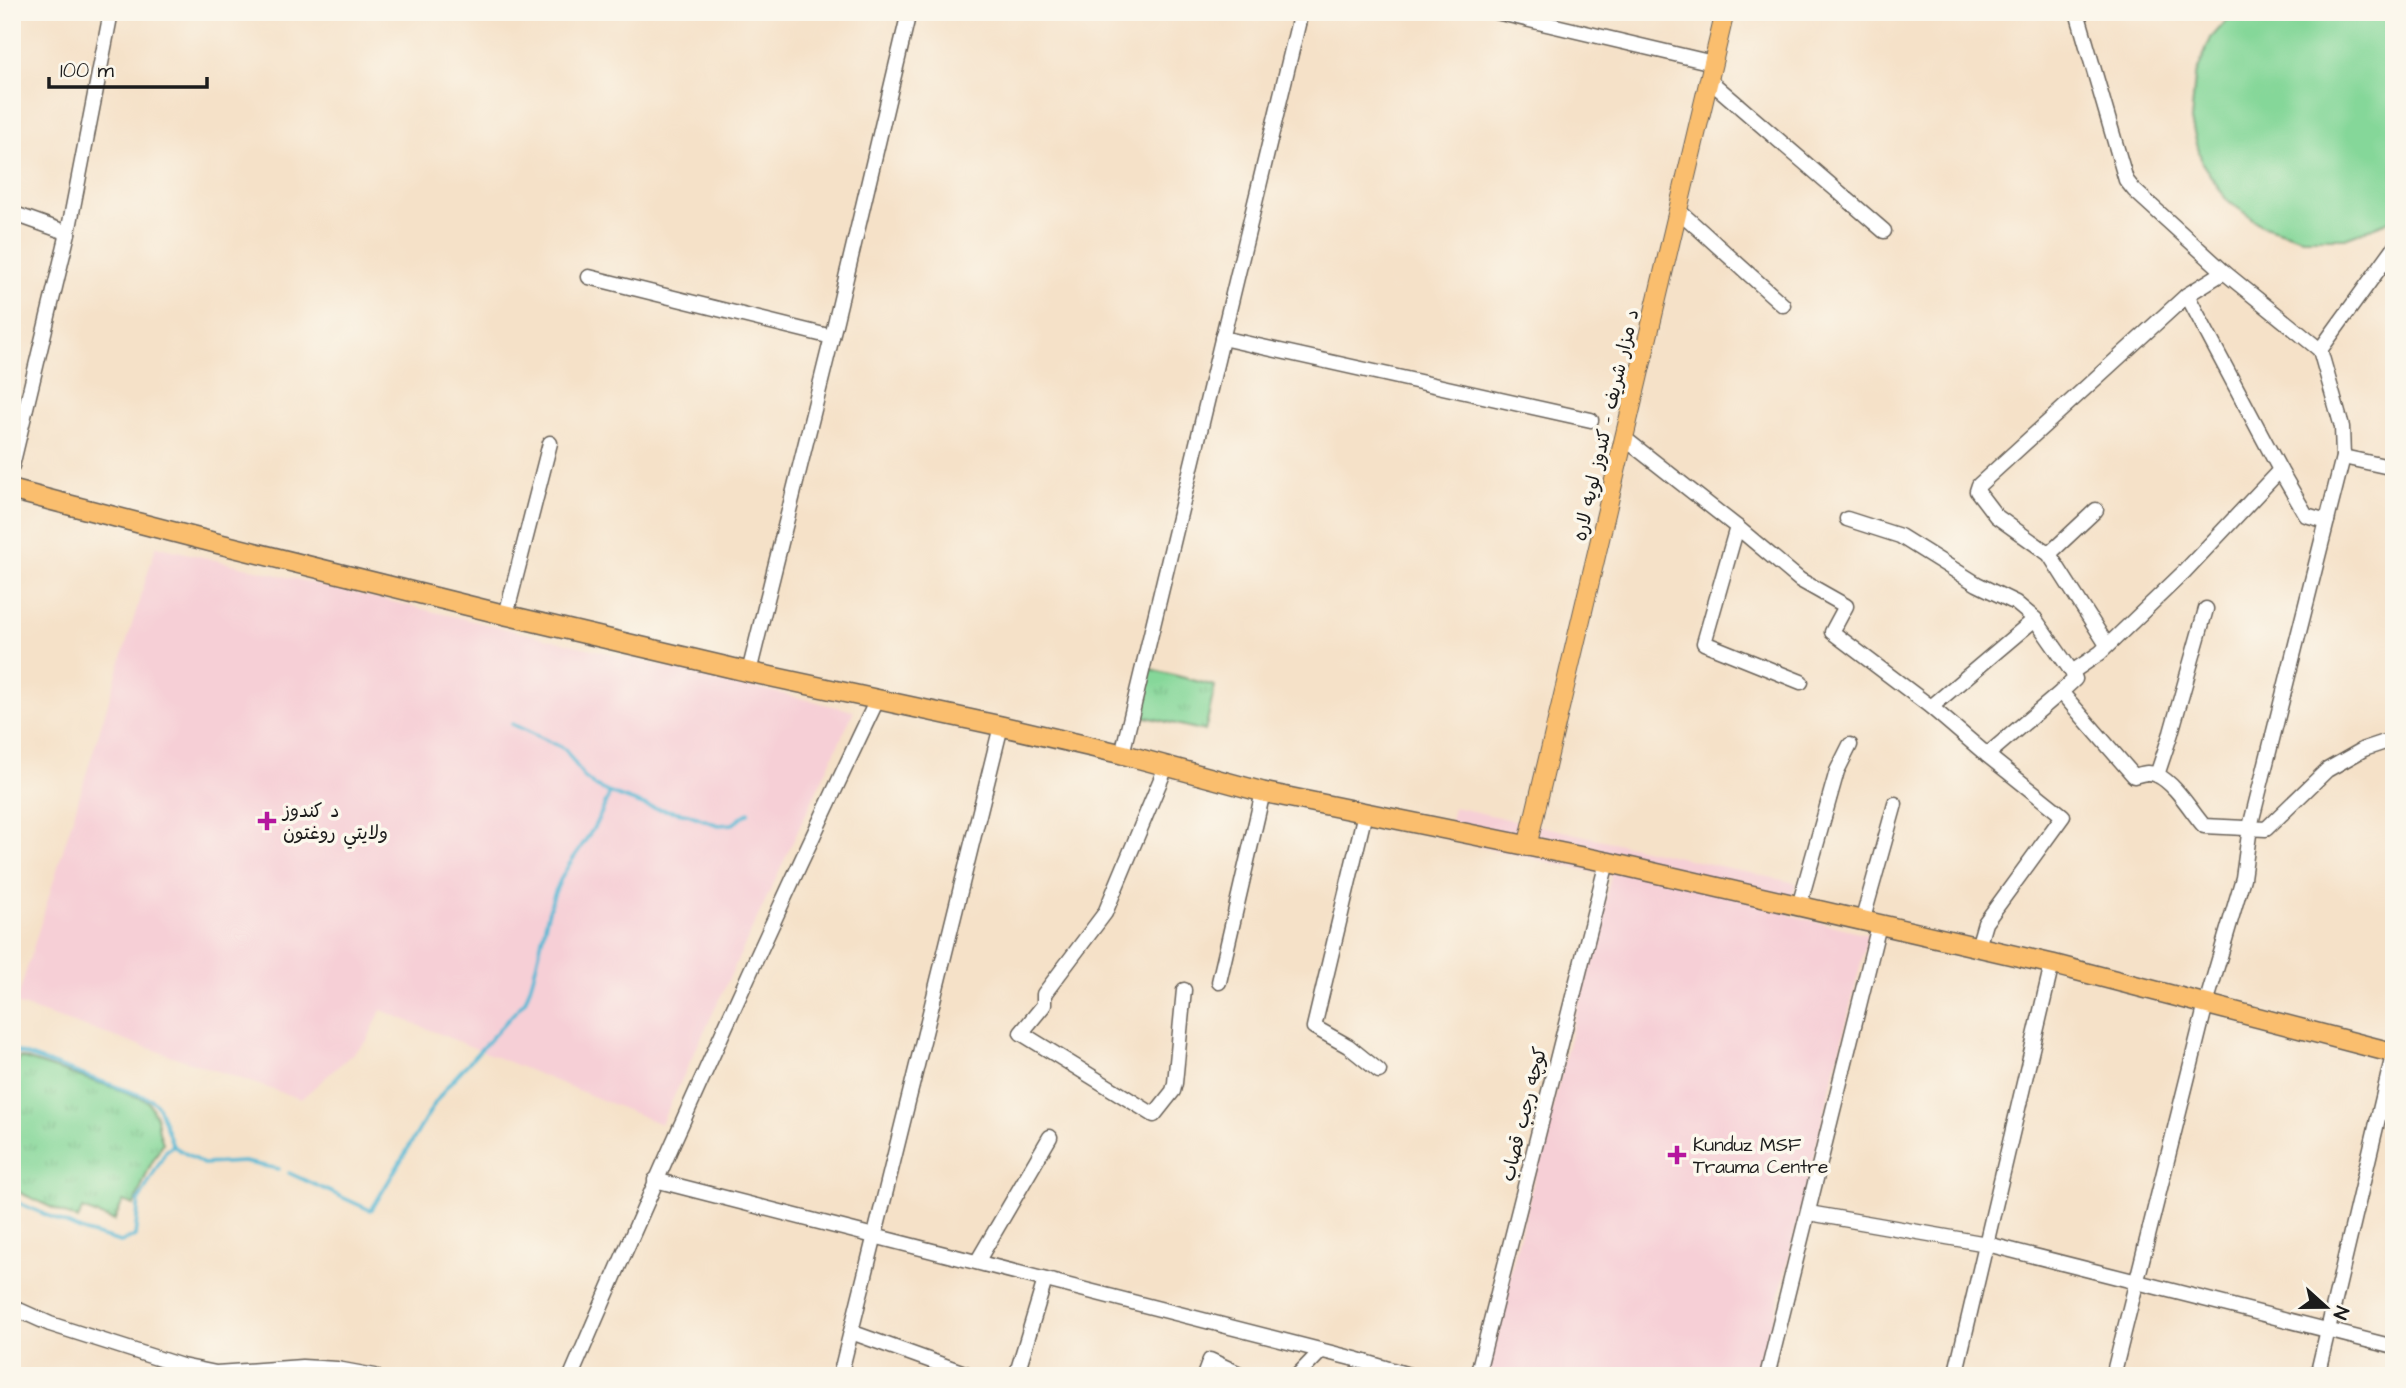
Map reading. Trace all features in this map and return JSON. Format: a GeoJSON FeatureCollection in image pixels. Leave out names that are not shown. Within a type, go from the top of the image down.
{"type":"FeatureCollection","features":[{"type":"Feature","properties":{"kind":"highway"},"geometry":{"type":"LineString","coordinates":[[12,490],[506,615],[749,672],[1122,754],[1263,792],[1607,862],[2052,964],[2394,1052]]}},
{"type":"Feature","properties":{"kind":"main road","name":"د مزار شریف - کندوز لویه لاره"},"geometry":{"type":"LineString","coordinates":[[1527,847],[1725,12]]}},
{"type":"Feature","properties":{"kind":"street"},"geometry":{"type":"LineString","coordinates":[[12,466],[68,233],[111,12]]}},
{"type":"Feature","properties":{"kind":"street"},"geometry":{"type":"LineString","coordinates":[[749,672],[909,12]]}},
{"type":"Feature","properties":{"kind":"street"},"geometry":{"type":"LineString","coordinates":[[1122,754],[1301,12]]}},
{"type":"Feature","properties":{"kind":"street"},"geometry":{"type":"LineString","coordinates":[[1496,12],[1711,71],[1884,230]]}},
{"type":"Feature","properties":{"kind":"street"},"geometry":{"type":"LineString","coordinates":[[2077,12],[2126,180],[2224,272],[2320,350],[2342,427],[2343,457],[2250,827],[2243,878],[2206,1004],[2113,1376]]}},
{"type":"Feature","properties":{"kind":"street"},"geometry":{"type":"LineString","coordinates":[[1678,210],[1783,305]]}},
{"type":"Feature","properties":{"kind":"street"},"geometry":{"type":"LineString","coordinates":[[12,213],[68,233]]}},
{"type":"Feature","properties":{"kind":"street"},"geometry":{"type":"LineString","coordinates":[[2320,350],[2394,248]]}},
{"type":"Feature","properties":{"kind":"street"},"geometry":{"type":"LineString","coordinates":[[2107,645],[2049,554],[1996,516],[1978,494],[1979,485],[2187,295],[2224,272]]}},
{"type":"Feature","properties":{"kind":"street"},"geometry":{"type":"LineString","coordinates":[[589,276],[832,337]]}},
{"type":"Feature","properties":{"kind":"street"},"geometry":{"type":"LineString","coordinates":[[2187,295],[2306,514],[2327,521]]}},
{"type":"Feature","properties":{"kind":"street"},"geometry":{"type":"LineString","coordinates":[[1222,338],[1591,420]]}},
{"type":"Feature","properties":{"kind":"street"},"geometry":{"type":"LineString","coordinates":[[1624,438],[1800,580],[1846,606],[1832,632],[1931,706],[2063,816],[1985,923],[1978,947]]}},
{"type":"Feature","properties":{"kind":"street"},"geometry":{"type":"LineString","coordinates":[[506,615],[550,443]]}},
{"type":"Feature","properties":{"kind":"street"},"geometry":{"type":"LineString","coordinates":[[2343,457],[2394,468]]}},
{"type":"Feature","properties":{"kind":"street"},"geometry":{"type":"LineString","coordinates":[[2072,672],[2100,653],[2184,572],[2280,470]]}},
{"type":"Feature","properties":{"kind":"street"},"geometry":{"type":"LineString","coordinates":[[2049,554],[2096,510]]}},
{"type":"Feature","properties":{"kind":"street"},"geometry":{"type":"LineString","coordinates":[[1847,519],[1900,536],[1977,584],[2003,595],[2035,619],[2072,672],[2075,679],[1987,755]]}},
{"type":"Feature","properties":{"kind":"street"},"geometry":{"type":"LineString","coordinates":[[1737,527],[1704,643],[1801,682]]}},
{"type":"Feature","properties":{"kind":"street"},"geometry":{"type":"LineString","coordinates":[[2157,775],[2206,609]]}},
{"type":"Feature","properties":{"kind":"street"},"geometry":{"type":"LineString","coordinates":[[1931,706],[2035,619]]}},
{"type":"Feature","properties":{"kind":"street"},"geometry":{"type":"LineString","coordinates":[[2061,692],[2134,776],[2145,773],[2157,775],[2173,788],[2204,826],[2266,829],[2327,770],[2364,749],[2394,738]]}},
{"type":"Feature","properties":{"kind":"street"},"geometry":{"type":"LineString","coordinates":[[571,1376],[655,1180],[877,700]]}},
{"type":"Feature","properties":{"kind":"street"},"geometry":{"type":"LineString","coordinates":[[840,1376],[1001,726]]}},
{"type":"Feature","properties":{"kind":"street"},"geometry":{"type":"LineString","coordinates":[[1799,906],[1838,771],[1850,745]]}},
{"type":"Feature","properties":{"kind":"street"},"geometry":{"type":"LineString","coordinates":[[1166,767],[1105,913],[1044,994],[1044,1005],[1021,1033],[1154,1115],[1173,1091],[1175,1083],[1184,990]]}},
{"type":"Feature","properties":{"kind":"street"},"geometry":{"type":"LineString","coordinates":[[1219,982],[1263,792]]}},
{"type":"Feature","properties":{"kind":"street"},"geometry":{"type":"LineString","coordinates":[[1768,1376],[1809,1213],[1895,804]]}},
{"type":"Feature","properties":{"kind":"street"},"geometry":{"type":"LineString","coordinates":[[1365,813],[1314,1027],[1348,1046],[1379,1071]]}},
{"type":"Feature","properties":{"kind":"street","name":"کوچه رجب قصاب"},"geometry":{"type":"LineString","coordinates":[[1477,1376],[1607,862]]}},
{"type":"Feature","properties":{"kind":"street"},"geometry":{"type":"LineString","coordinates":[[1955,1376],[2052,964]]}},
{"type":"Feature","properties":{"kind":"street"},"geometry":{"type":"LineString","coordinates":[[2318,1376],[2394,1052]]}},
{"type":"Feature","properties":{"kind":"street"},"geometry":{"type":"LineString","coordinates":[[978,1262],[1050,1138]]}},
{"type":"Feature","properties":{"kind":"street"},"geometry":{"type":"LineString","coordinates":[[655,1180],[1321,1351],[1368,1369],[1412,1376]]}},
{"type":"Feature","properties":{"kind":"street"},"geometry":{"type":"LineString","coordinates":[[1809,1213],[1987,1244],[2394,1347]]}},
{"type":"Feature","properties":{"kind":"street"},"geometry":{"type":"LineString","coordinates":[[1016,1376],[1045,1280]]}},
{"type":"Feature","properties":{"kind":"street"},"geometry":{"type":"LineString","coordinates":[[12,1307],[50,1324],[182,1366],[216,1373],[302,1367],[337,1369],[374,1376]]}},
{"type":"Feature","properties":{"kind":"street"},"geometry":{"type":"LineString","coordinates":[[851,1332],[973,1376]]}},
{"type":"Feature","properties":{"kind":"street"},"geometry":{"type":"LineString","coordinates":[[1297,1376],[1321,1351]]}},
{"type":"Feature","properties":{"kind":"street"},"geometry":{"type":"LineString","coordinates":[[1204,1376],[1210,1360],[1244,1376]]}},
{"type":"Feature","properties":{"kind":"shaded area"},"geometry":{"type":"Polygon","coordinates":[[[156,546],[854,711],[661,1124],[381,1010],[367,1041],[301,1099],[16,1004],[156,546]]]}},
{"type":"Feature","properties":{"kind":"shaded area","name":"Kunduz MSF Trauma Centre"},"geometry":{"type":"Polygon","coordinates":[[[1454,807],[1796,883],[1789,915],[1868,934],[1760,1376],[1484,1376],[1611,876],[1447,839],[1454,807]]]}},
{"type":"Feature","properties":{"kind":"green space"},"geometry":{"type":"Polygon","coordinates":[[[2234,12],[2394,12],[2394,216],[2385,223],[2345,238],[2302,238],[2261,225],[2226,199],[2202,163],[2191,121],[2195,77],[2211,38],[2234,12]]]}},
{"type":"Feature","properties":{"kind":"green space"},"geometry":{"type":"Polygon","coordinates":[[[1147,668],[1215,686],[1205,731],[1134,714],[1147,668]]]}},
{"type":"Feature","properties":{"kind":"green space"},"geometry":{"type":"Polygon","coordinates":[[[19,1057],[148,1101],[157,1118],[163,1143],[134,1205],[123,1201],[114,1221],[82,1209],[78,1220],[12,1189],[12,1156],[17,1144],[12,1141],[12,1077],[19,1057]]]}},
{"type":"Feature","properties":{"kind":"waterway"},"geometry":{"type":"LineString","coordinates":[[512,724],[565,749],[584,777],[610,793],[649,807],[688,814],[718,825],[733,824],[749,812]]}},
{"type":"Feature","properties":{"kind":"waterway"},"geometry":{"type":"LineString","coordinates":[[289,1173],[372,1209],[435,1103],[525,1001],[555,892],[594,827],[610,793]]}},
{"type":"Feature","properties":{"kind":"waterway"},"geometry":{"type":"LineString","coordinates":[[12,1050],[151,1099],[158,1106],[173,1146]]}},
{"type":"Feature","properties":{"kind":"waterway"},"geometry":{"type":"LineString","coordinates":[[12,1200],[85,1232],[121,1242],[135,1236],[139,1200],[166,1151],[173,1146],[203,1164],[244,1162],[279,1169]]}},
{"type":"Feature","properties":{"kind":"place","name":"د کندوز ولایتي روغتون"},"geometry":{"type":"Point","coordinates":[267,821]}},
{"type":"Feature","properties":{"kind":"place","name":"Kunduz MSF Trauma Centre"},"geometry":{"type":"Point","coordinates":[1677,1155]}}]}
